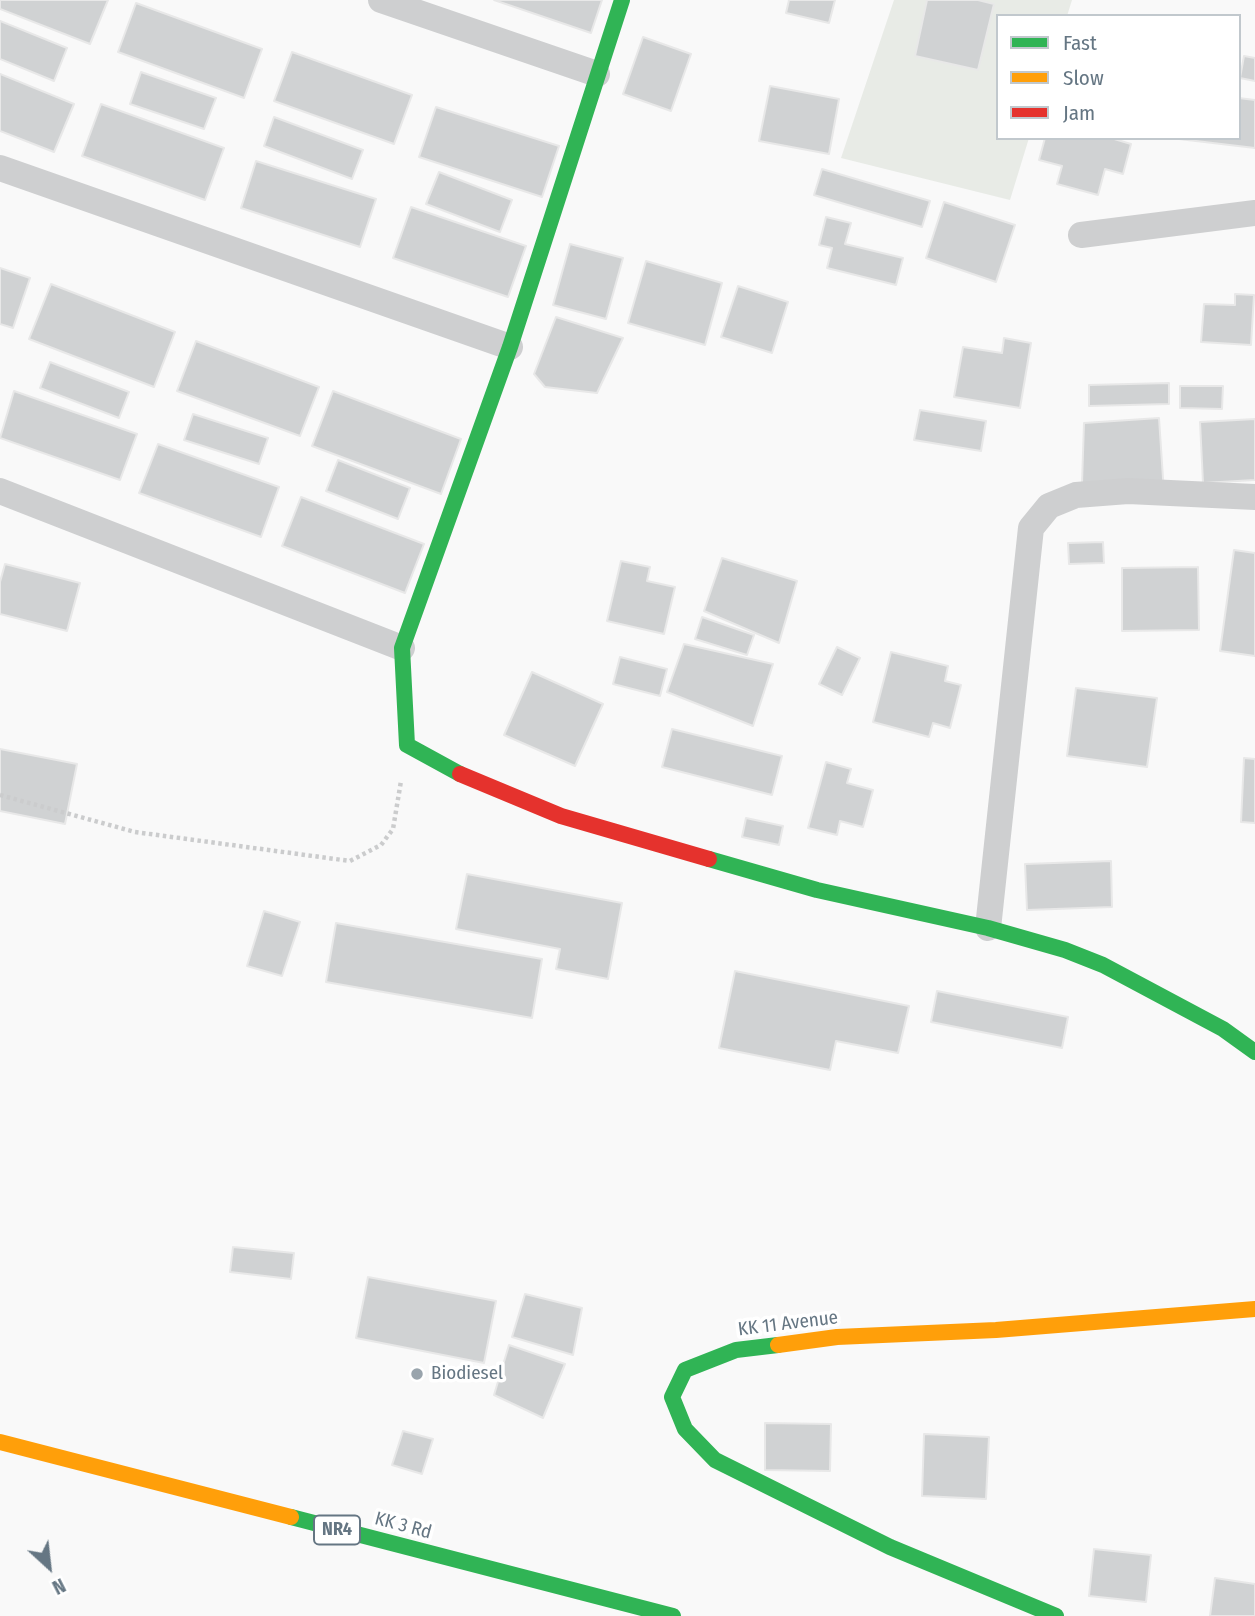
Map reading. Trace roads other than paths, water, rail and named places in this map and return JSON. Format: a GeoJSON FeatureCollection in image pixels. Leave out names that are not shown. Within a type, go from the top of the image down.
{"type":"FeatureCollection","features":[{"type":"Feature","properties":{"kind":"main road"},"geometry":{"type":"LineString","coordinates":[[622,0],[510,348],[402,648],[407,744],[471,780],[561,816],[817,890],[988,928],[1065,950],[1103,965],[1223,1029],[1255,1052]]}},
{"type":"Feature","properties":{"kind":"main road","name":"KK 11 Avenue"},"geometry":{"type":"LineString","coordinates":[[1056,1616],[890,1547],[715,1460],[685,1429],[671,1398],[685,1370],[736,1350],[836,1337],[996,1330],[1255,1309]]}},
{"type":"Feature","properties":{"kind":"main road","name":"KK 3 Rd"},"geometry":{"type":"LineString","coordinates":[[0,1442],[673,1616]]}},
{"type":"Feature","properties":{"kind":"street"},"geometry":{"type":"LineString","coordinates":[[381,0],[597,74]]}},
{"type":"Feature","properties":{"kind":"street"},"geometry":{"type":"LineString","coordinates":[[0,168],[510,348]]}},
{"type":"Feature","properties":{"kind":"street"},"geometry":{"type":"LineString","coordinates":[[1081,235],[1255,213]]}},
{"type":"Feature","properties":{"kind":"street"},"geometry":{"type":"LineString","coordinates":[[0,491],[402,648]]}},
{"type":"Feature","properties":{"kind":"street"},"geometry":{"type":"LineString","coordinates":[[988,928],[1031,527],[1049,506],[1076,495],[1128,492],[1255,497]]}},
{"type":"Feature","properties":{"kind":"place","name":"Biodiesel"},"geometry":{"type":"Point","coordinates":[417,1374]}}]}
